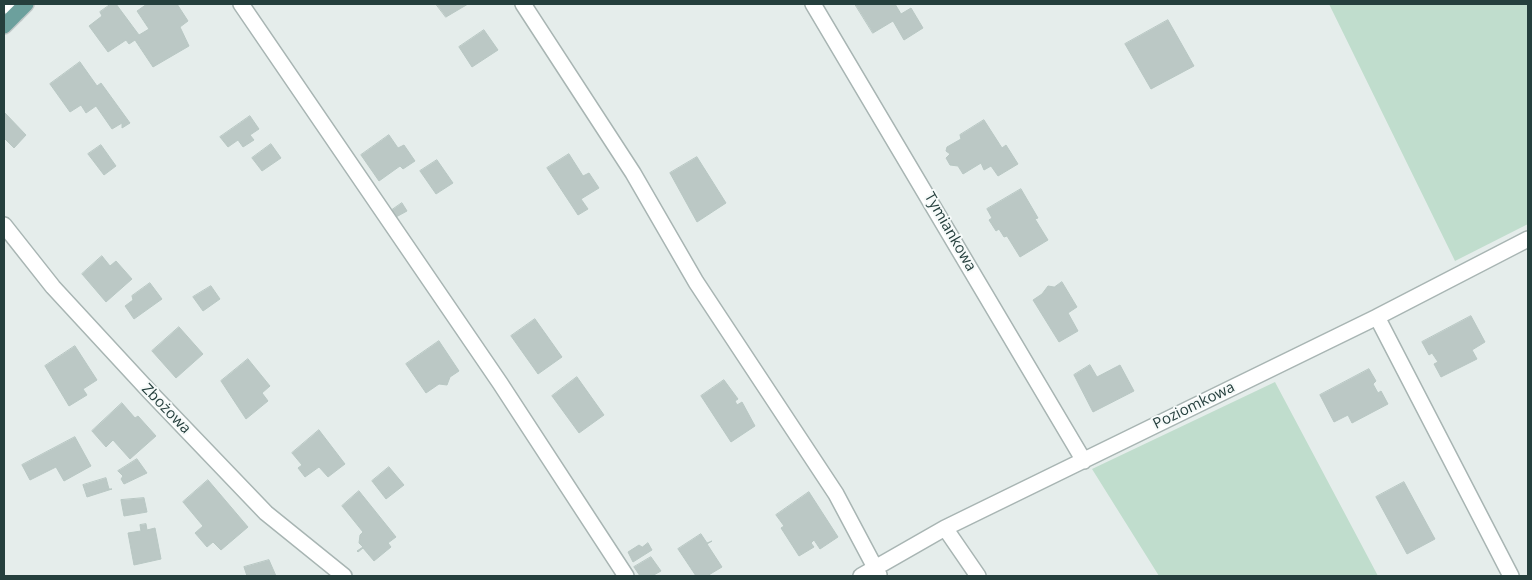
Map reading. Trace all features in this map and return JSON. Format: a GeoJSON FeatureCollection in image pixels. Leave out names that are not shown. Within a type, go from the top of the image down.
{"type":"FeatureCollection","features":[{"type":"Feature","properties":{"kind":"main road"},"geometry":{"type":"LineString","coordinates":[[4,26],[17,7]]}},
{"type":"Feature","properties":{"kind":"street"},"geometry":{"type":"LineString","coordinates":[[241,4],[500,383],[626,576]]}},
{"type":"Feature","properties":{"kind":"street"},"geometry":{"type":"LineString","coordinates":[[524,4],[633,173],[696,282],[836,494],[872,574]]}},
{"type":"Feature","properties":{"kind":"street","name":"Tymiankowa"},"geometry":{"type":"LineString","coordinates":[[813,4],[1084,460]]}},
{"type":"Feature","properties":{"kind":"street","name":"Zbożowa"},"geometry":{"type":"LineString","coordinates":[[4,225],[53,287],[266,513],[344,576]]}},
{"type":"Feature","properties":{"kind":"street","name":"Poziomkowa"},"geometry":{"type":"LineString","coordinates":[[872,574],[945,528],[1377,317],[1528,239]]}},
{"type":"Feature","properties":{"kind":"street"},"geometry":{"type":"LineString","coordinates":[[1377,317],[1511,576]]}},
{"type":"Feature","properties":{"kind":"street"},"geometry":{"type":"LineString","coordinates":[[945,528],[978,576]]}},
{"type":"Feature","properties":{"kind":"green space"},"geometry":{"type":"Polygon","coordinates":[[[1329,4],[1528,4],[1528,224],[1455,261],[1329,4]]]}},
{"type":"Feature","properties":{"kind":"green space"},"geometry":{"type":"Polygon","coordinates":[[[1275,382],[1378,576],[1159,576],[1092,469],[1275,382]]]}},
{"type":"Feature","properties":{"kind":"building"},"geometry":{"type":"Polygon","coordinates":[[[111,4],[116,4],[139,35],[149,29],[137,11],[147,4],[177,4],[188,21],[180,27],[189,46],[153,67],[135,40],[129,44],[126,40],[108,52],[89,26],[102,16],[100,12],[111,4]]]}},
{"type":"Feature","properties":{"kind":"building"},"geometry":{"type":"Polygon","coordinates":[[[436,4],[468,4],[446,17],[436,4]]]}},
{"type":"Feature","properties":{"kind":"building"},"geometry":{"type":"Polygon","coordinates":[[[855,4],[895,4],[901,14],[911,8],[923,28],[904,40],[893,21],[873,33],[855,4]]]}},
{"type":"Feature","properties":{"kind":"building"},"geometry":{"type":"Polygon","coordinates":[[[1168,20],[1194,66],[1151,89],[1125,44],[1168,20]]]}},
{"type":"Feature","properties":{"kind":"building"},"geometry":{"type":"Polygon","coordinates":[[[484,30],[498,50],[472,67],[459,47],[484,30]]]}},
{"type":"Feature","properties":{"kind":"building"},"geometry":{"type":"Polygon","coordinates":[[[80,62],[97,86],[101,83],[130,123],[122,128],[122,123],[112,129],[96,106],[86,113],[81,105],[70,112],[50,84],[80,62]]]}},
{"type":"Feature","properties":{"kind":"building"},"geometry":{"type":"Polygon","coordinates":[[[4,112],[26,135],[14,148],[4,138],[4,112]]]}},
{"type":"Feature","properties":{"kind":"building"},"geometry":{"type":"Polygon","coordinates":[[[250,116],[259,129],[250,135],[254,140],[243,147],[238,140],[228,147],[220,137],[250,116]]]}},
{"type":"Feature","properties":{"kind":"building"},"geometry":{"type":"Polygon","coordinates":[[[984,120],[1002,148],[1006,145],[1018,164],[998,176],[991,166],[984,170],[981,163],[963,174],[958,166],[950,165],[946,158],[950,154],[946,151],[947,147],[961,139],[960,135],[984,120]]]}},
{"type":"Feature","properties":{"kind":"building"},"geometry":{"type":"Polygon","coordinates":[[[389,135],[398,148],[404,145],[415,161],[403,169],[400,166],[379,181],[361,155],[389,135]]]}},
{"type":"Feature","properties":{"kind":"building"},"geometry":{"type":"Polygon","coordinates":[[[271,144],[281,158],[262,171],[252,158],[271,144]]]}},
{"type":"Feature","properties":{"kind":"building"},"geometry":{"type":"Polygon","coordinates":[[[101,145],[116,166],[104,175],[88,154],[101,145]]]}},
{"type":"Feature","properties":{"kind":"building"},"geometry":{"type":"Polygon","coordinates":[[[569,154],[583,176],[589,173],[599,188],[581,199],[588,209],[578,215],[547,168],[569,154]]]}},
{"type":"Feature","properties":{"kind":"building"},"geometry":{"type":"Polygon","coordinates":[[[697,157],[726,203],[697,222],[670,173],[697,157]]]}},
{"type":"Feature","properties":{"kind":"building"},"geometry":{"type":"Polygon","coordinates":[[[437,160],[453,183],[436,194],[420,171],[437,160]]]}},
{"type":"Feature","properties":{"kind":"building"},"geometry":{"type":"Polygon","coordinates":[[[1021,189],[1038,218],[1035,219],[1048,240],[1020,257],[1007,236],[1004,237],[999,229],[996,231],[989,220],[992,218],[987,209],[1021,189]]]}},
{"type":"Feature","properties":{"kind":"building"},"geometry":{"type":"Polygon","coordinates":[[[402,203],[407,211],[396,217],[392,210],[402,203]]]}},
{"type":"Feature","properties":{"kind":"building"},"geometry":{"type":"Polygon","coordinates":[[[102,256],[110,266],[116,261],[132,279],[106,302],[82,274],[102,256]]]}},
{"type":"Feature","properties":{"kind":"building"},"geometry":{"type":"Polygon","coordinates":[[[1062,282],[1077,307],[1068,313],[1078,331],[1059,342],[1033,300],[1042,294],[1048,286],[1054,287],[1062,282]]]}},
{"type":"Feature","properties":{"kind":"building"},"geometry":{"type":"Polygon","coordinates":[[[150,283],[162,299],[134,319],[125,306],[133,300],[132,296],[150,283]]]}},
{"type":"Feature","properties":{"kind":"building"},"geometry":{"type":"Polygon","coordinates":[[[211,286],[220,299],[203,311],[193,297],[211,286]]]}},
{"type":"Feature","properties":{"kind":"building"},"geometry":{"type":"Polygon","coordinates":[[[1471,316],[1485,342],[1472,350],[1477,359],[1441,377],[1434,364],[1438,362],[1432,353],[1429,355],[1422,342],[1471,316]]]}},
{"type":"Feature","properties":{"kind":"building"},"geometry":{"type":"Polygon","coordinates":[[[535,319],[562,357],[538,374],[511,336],[535,319]]]}},
{"type":"Feature","properties":{"kind":"building"},"geometry":{"type":"Polygon","coordinates":[[[179,327],[203,354],[176,378],[152,351],[179,327]]]}},
{"type":"Feature","properties":{"kind":"building"},"geometry":{"type":"Polygon","coordinates":[[[439,341],[459,371],[450,377],[447,385],[439,384],[426,393],[406,364],[439,341]]]}},
{"type":"Feature","properties":{"kind":"building"},"geometry":{"type":"Polygon","coordinates":[[[75,346],[97,380],[83,389],[87,395],[69,406],[45,366],[75,346]]]}},
{"type":"Feature","properties":{"kind":"building"},"geometry":{"type":"Polygon","coordinates":[[[248,359],[270,386],[262,393],[268,401],[246,419],[221,381],[248,359]]]}},
{"type":"Feature","properties":{"kind":"building"},"geometry":{"type":"Polygon","coordinates":[[[1090,365],[1097,377],[1120,365],[1134,391],[1093,412],[1074,375],[1090,365]]]}},
{"type":"Feature","properties":{"kind":"building"},"geometry":{"type":"Polygon","coordinates":[[[1369,369],[1376,381],[1373,384],[1378,393],[1381,391],[1388,404],[1352,423],[1348,415],[1334,422],[1320,395],[1369,369]]]}},
{"type":"Feature","properties":{"kind":"building"},"geometry":{"type":"Polygon","coordinates":[[[577,377],[604,415],[579,433],[552,396],[577,377]]]}},
{"type":"Feature","properties":{"kind":"building"},"geometry":{"type":"Polygon","coordinates":[[[724,380],[738,399],[735,401],[737,405],[742,402],[755,426],[731,442],[701,396],[724,380]]]}},
{"type":"Feature","properties":{"kind":"building"},"geometry":{"type":"Polygon","coordinates":[[[122,403],[135,418],[138,416],[156,436],[130,459],[113,440],[106,447],[92,431],[122,403]]]}},
{"type":"Feature","properties":{"kind":"building"},"geometry":{"type":"Polygon","coordinates":[[[319,430],[345,464],[328,477],[319,467],[305,477],[298,468],[302,465],[292,453],[319,430]]]}},
{"type":"Feature","properties":{"kind":"building"},"geometry":{"type":"Polygon","coordinates":[[[75,437],[91,466],[64,481],[56,467],[30,480],[22,465],[75,437]]]}},
{"type":"Feature","properties":{"kind":"building"},"geometry":{"type":"Polygon","coordinates":[[[137,459],[147,473],[124,484],[121,479],[123,476],[118,471],[137,459]]]}},
{"type":"Feature","properties":{"kind":"building"},"geometry":{"type":"Polygon","coordinates":[[[389,467],[404,485],[386,499],[372,481],[389,467]]]}},
{"type":"Feature","properties":{"kind":"building"},"geometry":{"type":"Polygon","coordinates":[[[106,478],[109,489],[112,489],[87,497],[83,485],[106,478]]]}},
{"type":"Feature","properties":{"kind":"building"},"geometry":{"type":"Polygon","coordinates":[[[208,480],[248,527],[221,550],[213,542],[207,547],[195,533],[203,526],[183,502],[208,480]]]}},
{"type":"Feature","properties":{"kind":"building"},"geometry":{"type":"Polygon","coordinates":[[[1404,482],[1435,539],[1407,554],[1376,497],[1404,482]]]}},
{"type":"Feature","properties":{"kind":"building"},"geometry":{"type":"Polygon","coordinates":[[[359,491],[396,537],[388,543],[391,547],[374,561],[363,548],[357,551],[363,547],[359,543],[360,535],[363,532],[342,506],[359,491]]]}},
{"type":"Feature","properties":{"kind":"building"},"geometry":{"type":"Polygon","coordinates":[[[809,492],[838,537],[820,549],[814,540],[811,543],[814,547],[799,556],[781,528],[784,526],[776,515],[809,492]]]}},
{"type":"Feature","properties":{"kind":"building"},"geometry":{"type":"Polygon","coordinates":[[[144,498],[147,512],[124,516],[121,500],[144,498]]]}},
{"type":"Feature","properties":{"kind":"building"},"geometry":{"type":"Polygon","coordinates":[[[146,524],[147,530],[155,528],[161,559],[134,565],[128,533],[141,531],[140,525],[146,524]]]}},
{"type":"Feature","properties":{"kind":"building"},"geometry":{"type":"Polygon","coordinates":[[[701,534],[707,543],[712,541],[707,544],[722,567],[707,576],[696,576],[678,549],[701,534]]]}},
{"type":"Feature","properties":{"kind":"building"},"geometry":{"type":"Polygon","coordinates":[[[648,543],[652,550],[633,562],[628,552],[639,545],[642,547],[648,543]]]}},
{"type":"Feature","properties":{"kind":"building"},"geometry":{"type":"Polygon","coordinates":[[[651,557],[661,571],[652,576],[640,576],[634,567],[651,557]]]}},
{"type":"Feature","properties":{"kind":"building"},"geometry":{"type":"Polygon","coordinates":[[[269,560],[276,576],[247,576],[244,567],[269,560]]]}}]}
